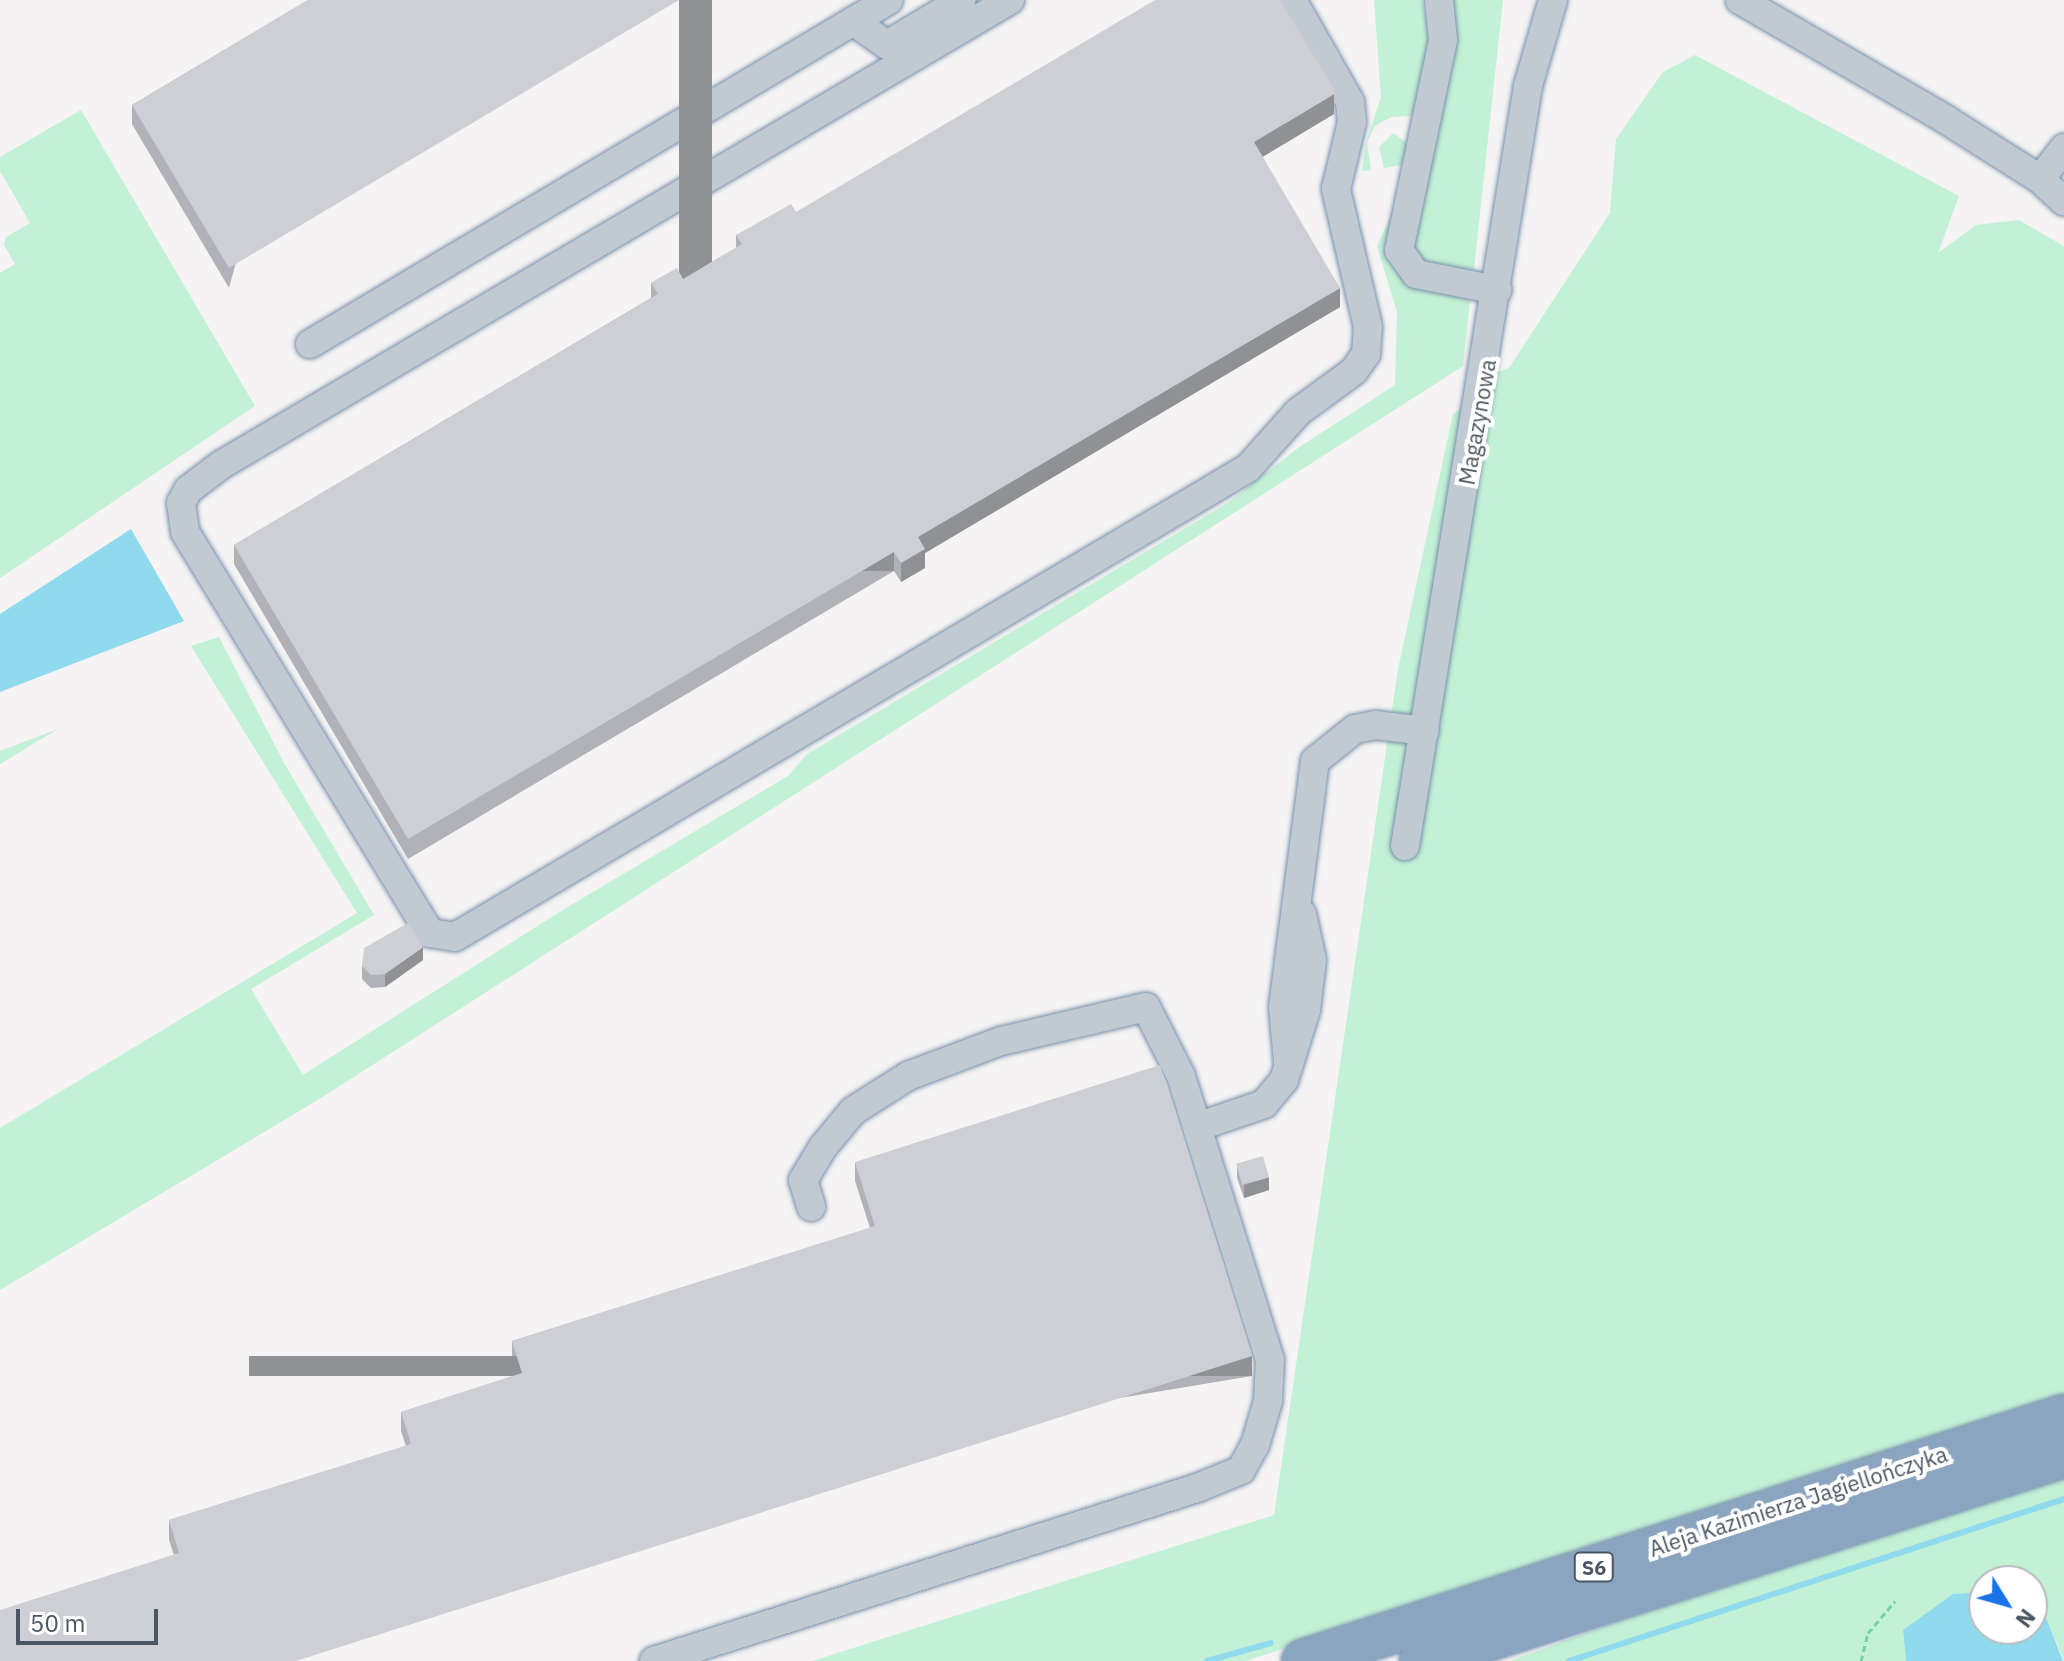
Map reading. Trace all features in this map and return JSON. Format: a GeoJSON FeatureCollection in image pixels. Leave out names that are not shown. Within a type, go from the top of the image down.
{"type":"FeatureCollection","features":[{"type":"Feature","properties":{"kind":"highway","name":"Aleja Kazimierza Jagiellończyka"},"geometry":{"type":"LineString","coordinates":[[1303,1661],[2064,1416]]}},
{"type":"Feature","properties":{"kind":"highway","name":"Aleja Kazimierza Jagiellończyka"},"geometry":{"type":"LineString","coordinates":[[1421,1661],[2064,1456]]}},
{"type":"Feature","properties":{"kind":"street"},"geometry":{"type":"LineString","coordinates":[[310,344],[889,0]]}},
{"type":"Feature","properties":{"kind":"street"},"geometry":{"type":"LineString","coordinates":[[853,21],[887,45],[962,0]]}},
{"type":"Feature","properties":{"kind":"street"},"geometry":{"type":"LineString","coordinates":[[1010,0],[221,465],[188,490],[181,503],[185,532],[430,933],[455,937],[1248,468],[1298,412],[1354,371],[1366,354],[1368,327],[1336,189],[1352,122],[1350,102],[1292,0]]}},
{"type":"Feature","properties":{"kind":"street"},"geometry":{"type":"LineString","coordinates":[[1439,0],[1443,40],[1399,250],[1416,274],[1497,290]]}},
{"type":"Feature","properties":{"kind":"street","name":"Magazynowa"},"geometry":{"type":"LineString","coordinates":[[1405,846],[1528,86],[1553,0]]}},
{"type":"Feature","properties":{"kind":"street"},"geometry":{"type":"LineString","coordinates":[[1740,0],[2040,179],[2064,201]]}},
{"type":"Feature","properties":{"kind":"street"},"geometry":{"type":"LineString","coordinates":[[2040,179],[2064,148]]}},
{"type":"Feature","properties":{"kind":"street"},"geometry":{"type":"LineString","coordinates":[[1197,1127],[1264,1104],[1284,1080],[1306,1010],[1312,960],[1297,893],[1309,783],[1319,755],[1345,734],[1366,726],[1425,731]]}},
{"type":"Feature","properties":{"kind":"street"},"geometry":{"type":"LineString","coordinates":[[654,1661],[1241,1470],[1250,1457],[1268,1401],[1270,1360],[1197,1127],[1154,1017],[1146,1007],[1133,1006],[976,1049],[908,1076],[863,1103],[823,1147],[803,1180],[811,1207]]}},
{"type":"Feature","properties":{"kind":"path"},"geometry":{"type":"LineString","coordinates":[[1861,1661],[1868,1633],[1895,1601]]}},
{"type":"Feature","properties":{"kind":"green space"},"geometry":{"type":"Polygon","coordinates":[[[1374,0],[1422,0],[1431,38],[1417,109],[1411,116],[1391,117],[1375,126],[1367,142],[1371,170],[1362,171],[1366,142],[1381,97],[1374,0]]]}},
{"type":"Feature","properties":{"kind":"green space"},"geometry":{"type":"Polygon","coordinates":[[[1453,0],[1503,0],[1474,269],[1458,272],[1430,270],[1413,249],[1453,0]]]}},
{"type":"Feature","properties":{"kind":"green space"},"geometry":{"type":"Polygon","coordinates":[[[1695,55],[1959,196],[1938,253],[1976,225],[2019,220],[2064,246],[2064,1401],[1245,1661],[812,1661],[1274,1515],[1398,669],[1453,414],[1462,407],[1464,385],[1509,368],[1610,213],[1616,139],[1663,72],[1695,55]]]}},
{"type":"Feature","properties":{"kind":"green space"},"geometry":{"type":"Polygon","coordinates":[[[81,110],[255,406],[0,578],[0,273],[15,264],[4,245],[6,237],[30,223],[0,171],[0,157],[81,110]]]}},
{"type":"Feature","properties":{"kind":"green space"},"geometry":{"type":"Polygon","coordinates":[[[1393,133],[1410,145],[1388,251],[1403,281],[1470,301],[1463,366],[321,1098],[0,1290],[0,1128],[357,913],[191,646],[219,637],[284,763],[374,915],[251,989],[303,1075],[561,911],[788,776],[807,754],[1229,502],[1298,448],[1395,385],[1397,312],[1377,246],[1395,207],[1404,165],[1384,168],[1379,147],[1393,133]]]}},
{"type":"Feature","properties":{"kind":"green space"},"geometry":{"type":"Polygon","coordinates":[[[58,729],[0,764],[0,751],[58,729]]]}},
{"type":"Feature","properties":{"kind":"green space"},"geometry":{"type":"Polygon","coordinates":[[[2064,1477],[2064,1661],[2048,1622],[2048,1565],[1968,1565],[1968,1593],[1953,1594],[1903,1630],[1906,1661],[1510,1661],[1627,1618],[2064,1477]]]}},
{"type":"Feature","properties":{"kind":"water"},"geometry":{"type":"Polygon","coordinates":[[[131,529],[184,621],[0,692],[0,614],[131,529]]]}},
{"type":"Feature","properties":{"kind":"water"},"geometry":{"type":"Polygon","coordinates":[[[1968,1593],[1968,1645],[2048,1645],[2048,1622],[2063,1661],[1906,1661],[1903,1630],[1953,1594],[1968,1593]]]}},
{"type":"Feature","properties":{"kind":"building"},"geometry":{"type":"Polygon","coordinates":[[[308,0],[679,0],[229,268],[132,105],[308,0]]]}},
{"type":"Feature","properties":{"kind":"building"},"geometry":{"type":"Polygon","coordinates":[[[1155,0],[1280,0],[1334,89],[1334,94],[1254,142],[1340,288],[918,537],[925,549],[901,563],[894,552],[408,839],[234,545],[658,294],[651,283],[659,278],[677,268],[683,279],[742,244],[736,235],[791,204],[796,212],[1155,0]]]}},
{"type":"Feature","properties":{"kind":"building"},"geometry":{"type":"Polygon","coordinates":[[[408,923],[423,947],[385,974],[371,975],[362,966],[364,948],[408,923]]]}},
{"type":"Feature","properties":{"kind":"building"},"geometry":{"type":"Polygon","coordinates":[[[1160,1065],[1252,1356],[296,1661],[0,1661],[0,1610],[179,1553],[169,1520],[411,1444],[401,1412],[522,1373],[512,1341],[875,1226],[855,1162],[1160,1065]]]}},
{"type":"Feature","properties":{"kind":"building"},"geometry":{"type":"Polygon","coordinates":[[[1263,1156],[1269,1177],[1242,1185],[1236,1164],[1263,1156]]]}},
{"type":"Feature","properties":{"kind":"waterway"},"geometry":{"type":"LineString","coordinates":[[1569,1661],[2064,1499]]}},
{"type":"Feature","properties":{"kind":"waterway"},"geometry":{"type":"LineString","coordinates":[[1207,1661],[1271,1643]]}}]}
